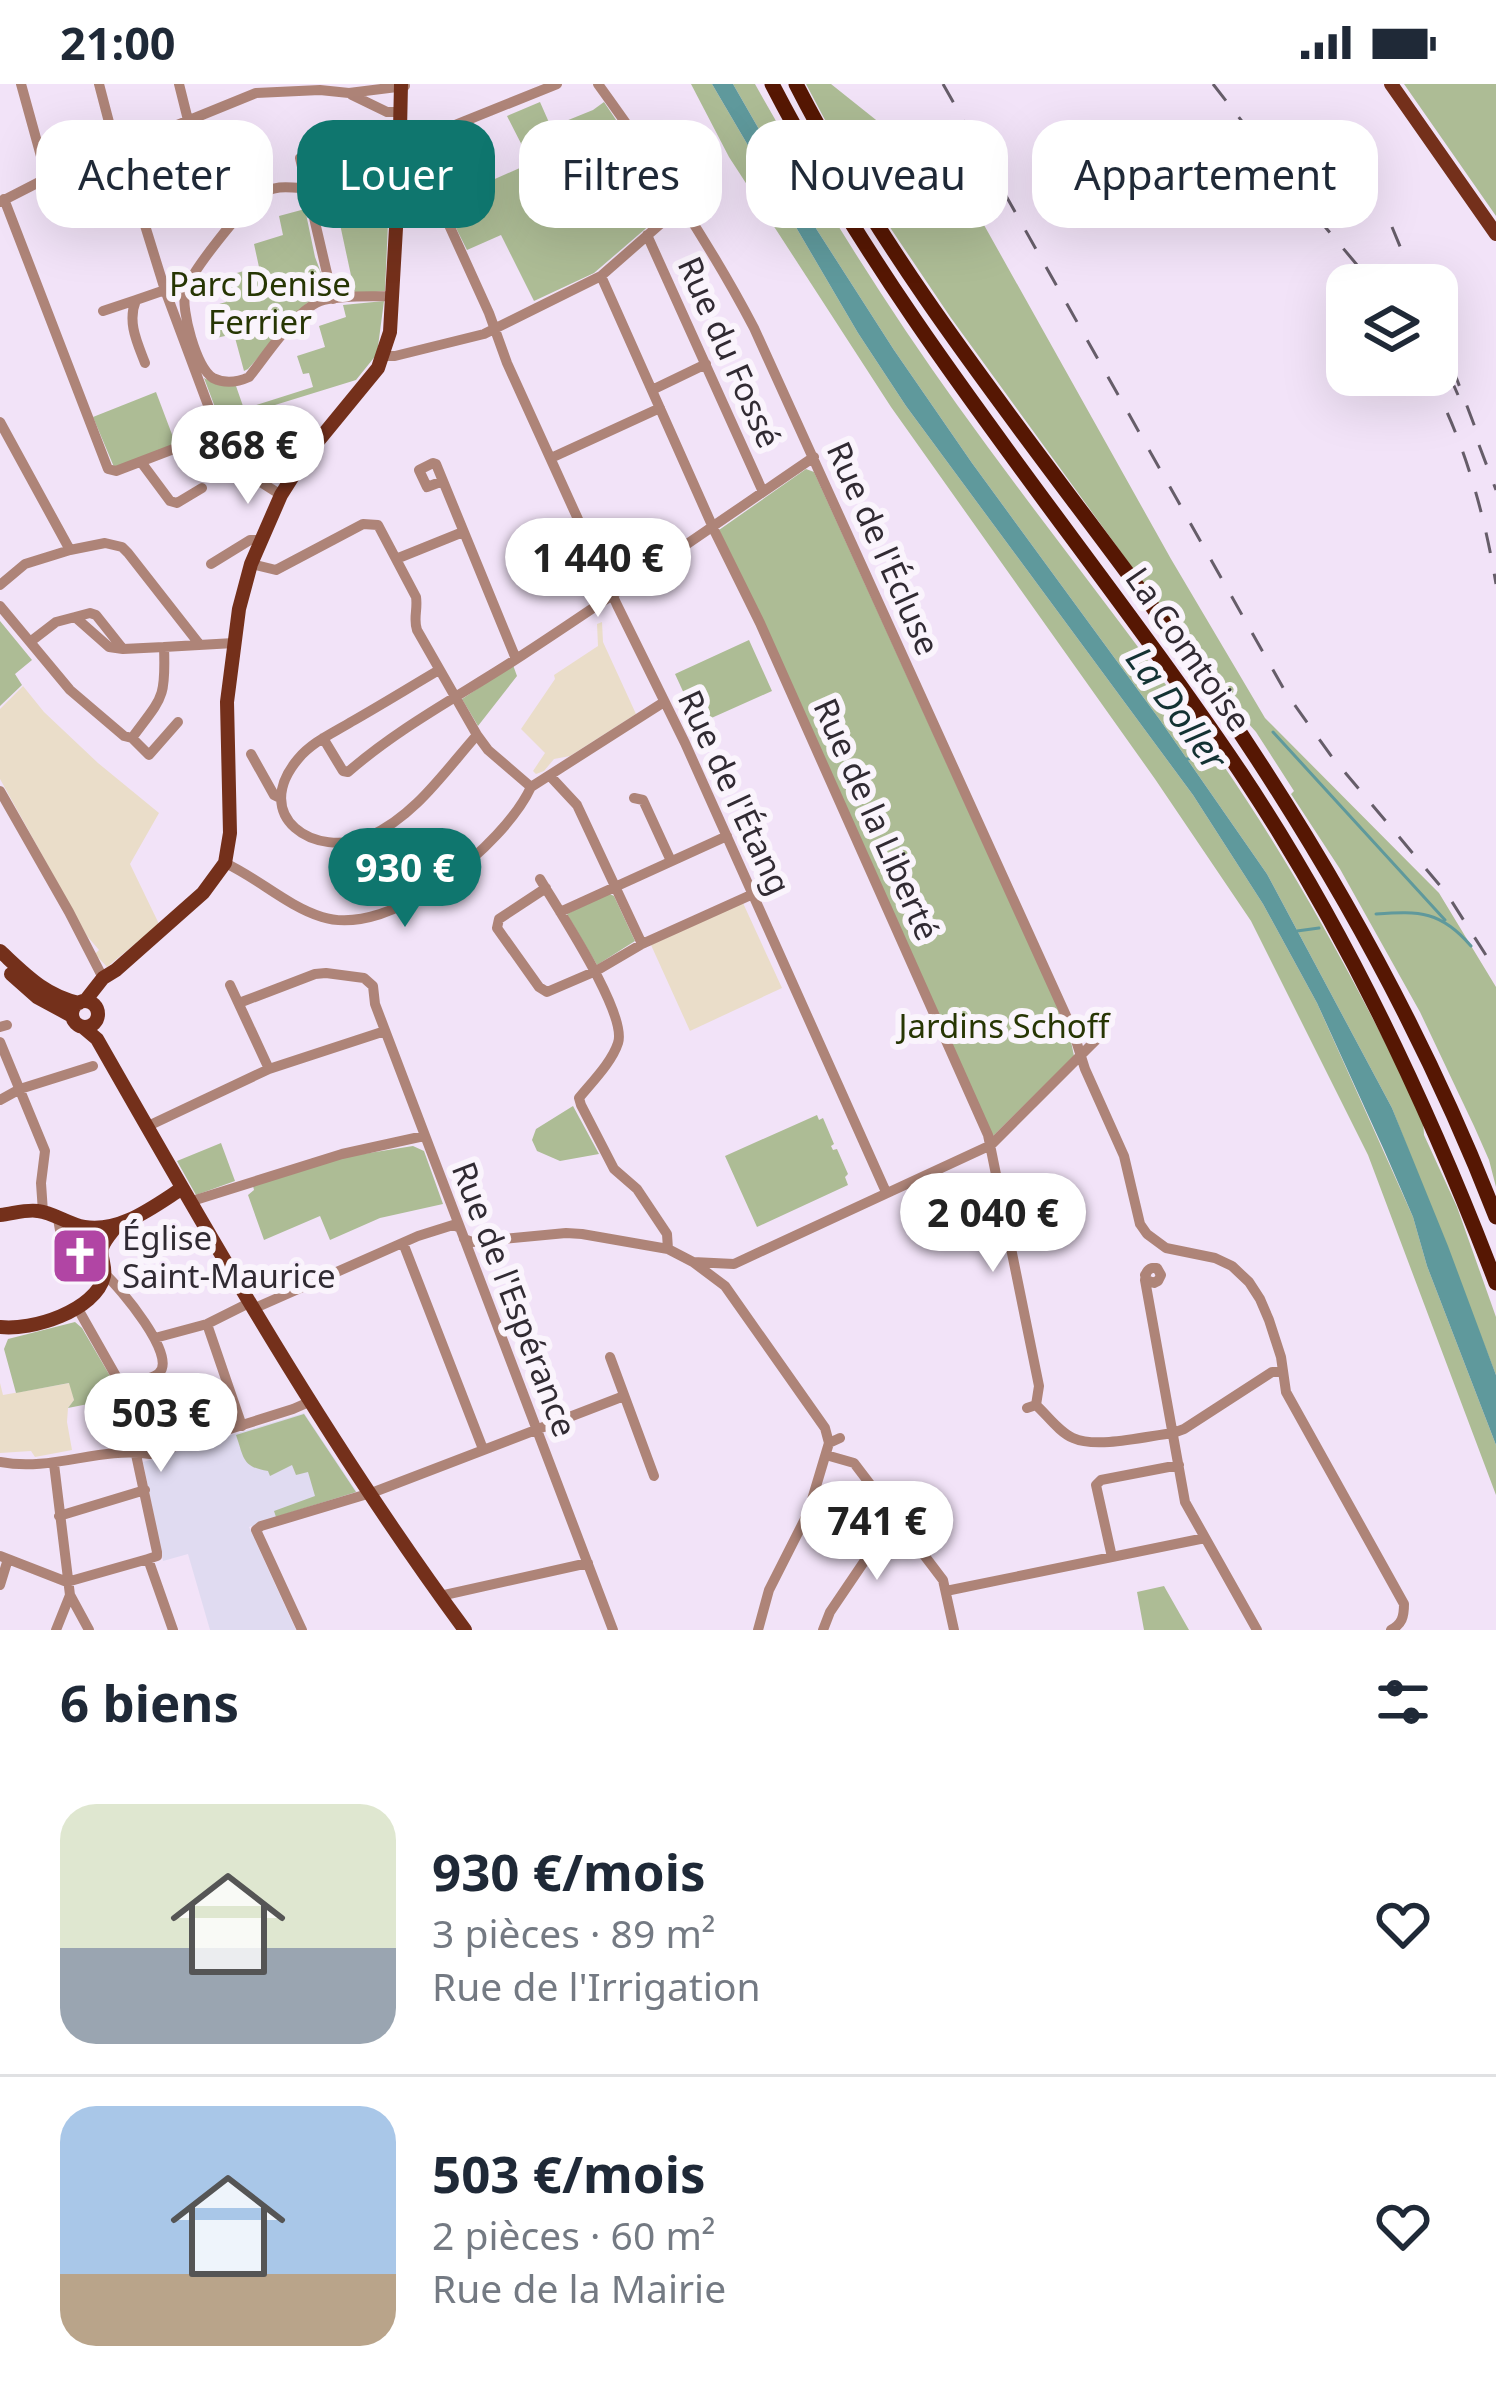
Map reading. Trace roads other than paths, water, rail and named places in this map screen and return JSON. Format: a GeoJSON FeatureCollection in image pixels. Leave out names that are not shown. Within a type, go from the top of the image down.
{"type":"FeatureCollection","features":[{"type":"Feature","properties":{"kind":"highway","name":"La Comtoise"},"geometry":{"type":"LineString","coordinates":[[772,84],[820,172],[911,316],[1193,705],[1305,875],[1406,1066],[1496,1283]]}},
{"type":"Feature","properties":{"kind":"highway","name":"La Comtoise"},"geometry":{"type":"LineString","coordinates":[[796,84],[836,159],[928,303],[1202,677],[1328,868],[1410,1020],[1495,1215]]}},
{"type":"Feature","properties":{"kind":"main road"},"geometry":{"type":"LineString","coordinates":[[1391,84],[1495,231]]}},
{"type":"Feature","properties":{"kind":"main road"},"geometry":{"type":"LineString","coordinates":[[401,120],[403,86]]}},
{"type":"Feature","properties":{"kind":"main road"},"geometry":{"type":"LineString","coordinates":[[85,1013],[110,974],[203,893],[225,863],[230,833],[226,729],[234,644],[251,564],[281,495],[305,457],[384,356],[390,332],[396,228]]}},
{"type":"Feature","properties":{"kind":"main road"},"geometry":{"type":"LineString","coordinates":[[0,951],[39,987],[85,1013],[185,1196],[309,1402],[465,1630]]}},
{"type":"Feature","properties":{"kind":"main road"},"geometry":{"type":"LineString","coordinates":[[0,961],[24,987],[85,1013]]}},
{"type":"Feature","properties":{"kind":"main road"},"geometry":{"type":"LineString","coordinates":[[0,1215],[51,1215],[94,1228],[118,1224],[185,1196]]}},
{"type":"Feature","properties":{"kind":"main road"},"geometry":{"type":"LineString","coordinates":[[0,1327],[14,1329],[78,1309],[100,1285],[105,1274],[102,1248],[118,1224]]}},
{"type":"Feature","properties":{"kind":"street"},"geometry":{"type":"LineString","coordinates":[[21,84],[36,138]]}},
{"type":"Feature","properties":{"kind":"street"},"geometry":{"type":"LineString","coordinates":[[99,84],[110,120]]}},
{"type":"Feature","properties":{"kind":"street"},"geometry":{"type":"LineString","coordinates":[[178,84],[188,120],[255,88],[349,93],[403,86]]}},
{"type":"Feature","properties":{"kind":"street"},"geometry":{"type":"LineString","coordinates":[[468,120],[557,84]]}},
{"type":"Feature","properties":{"kind":"street","name":"Rue de l'Écluse"},"geometry":{"type":"LineString","coordinates":[[598,84],[623,120]]}},
{"type":"Feature","properties":{"kind":"street"},"geometry":{"type":"LineString","coordinates":[[349,93],[394,120]]}},
{"type":"Feature","properties":{"kind":"street"},"geometry":{"type":"LineString","coordinates":[[36,184],[2,201],[108,469],[116,471],[218,432]]}},
{"type":"Feature","properties":{"kind":"street"},"geometry":{"type":"LineString","coordinates":[[297,187],[273,187],[261,194],[190,278],[184,315],[206,370],[226,382],[239,382],[315,304],[393,296]]}},
{"type":"Feature","properties":{"kind":"street"},"geometry":{"type":"LineString","coordinates":[[144,228],[218,432],[251,476],[281,495]]}},
{"type":"Feature","properties":{"kind":"street"},"geometry":{"type":"LineString","coordinates":[[315,228],[333,299]]}},
{"type":"Feature","properties":{"kind":"street","name":"Rue de l'Étang"},"geometry":{"type":"LineString","coordinates":[[450,228],[507,363],[684,740],[886,1192]]}},
{"type":"Feature","properties":{"kind":"street"},"geometry":{"type":"LineString","coordinates":[[384,356],[454,343],[495,328],[601,276],[654,228]]}},
{"type":"Feature","properties":{"kind":"street","name":"Rue de l'Écluse"},"geometry":{"type":"LineString","coordinates":[[697,228],[728,277],[814,457],[1056,994],[1124,1156],[1140,1224],[1166,1248],[1232,1266],[1260,1299],[1281,1357],[1286,1392],[1404,1604],[1404,1617],[1391,1630]]}},
{"type":"Feature","properties":{"kind":"street","name":"Rue du Fossé"},"geometry":{"type":"LineString","coordinates":[[646,235],[763,492]]}},
{"type":"Feature","properties":{"kind":"street","name":"Rue de la Liberté"},"geometry":{"type":"LineString","coordinates":[[601,276],[991,1145],[1039,1386],[1032,1406],[1081,1441],[1173,1433]]}},
{"type":"Feature","properties":{"kind":"street"},"geometry":{"type":"LineString","coordinates":[[103,311],[165,290]]}},
{"type":"Feature","properties":{"kind":"street"},"geometry":{"type":"LineString","coordinates":[[136,300],[132,330],[145,363]]}},
{"type":"Feature","properties":{"kind":"street"},"geometry":{"type":"LineString","coordinates":[[652,390],[706,364]]}},
{"type":"Feature","properties":{"kind":"street"},"geometry":{"type":"LineString","coordinates":[[551,458],[660,408]]}},
{"type":"Feature","properties":{"kind":"street"},"geometry":{"type":"LineString","coordinates":[[0,422],[70,550]]}},
{"type":"Feature","properties":{"kind":"street"},"geometry":{"type":"LineString","coordinates":[[323,738],[348,772],[374,749],[814,457]]}},
{"type":"Feature","properties":{"kind":"street"},"geometry":{"type":"LineString","coordinates":[[141,462],[170,501],[177,503],[202,488]]}},
{"type":"Feature","properties":{"kind":"street"},"geometry":{"type":"LineString","coordinates":[[443,482],[516,659]]}},
{"type":"Feature","properties":{"kind":"street"},"geometry":{"type":"LineString","coordinates":[[251,564],[276,570],[371,523],[378,525],[416,597],[417,630],[454,697],[488,749],[531,787]]}},
{"type":"Feature","properties":{"kind":"street"},"geometry":{"type":"LineString","coordinates":[[396,559],[463,532]]}},
{"type":"Feature","properties":{"kind":"street"},"geometry":{"type":"LineString","coordinates":[[211,564],[250,540],[260,540]]}},
{"type":"Feature","properties":{"kind":"street"},"geometry":{"type":"LineString","coordinates":[[0,585],[25,564],[106,542],[122,547],[200,645]]}},
{"type":"Feature","properties":{"kind":"street"},"geometry":{"type":"LineString","coordinates":[[0,606],[70,690],[149,755],[178,722]]}},
{"type":"Feature","properties":{"kind":"street"},"geometry":{"type":"LineString","coordinates":[[30,642],[56,622],[90,613],[123,649],[234,644]]}},
{"type":"Feature","properties":{"kind":"street"},"geometry":{"type":"LineString","coordinates":[[132,738],[164,692],[164,647]]}},
{"type":"Feature","properties":{"kind":"street"},"geometry":{"type":"LineString","coordinates":[[440,670],[300,756],[280,798],[285,818],[302,834],[321,841],[364,838],[404,815],[477,735]]}},
{"type":"Feature","properties":{"kind":"street"},"geometry":{"type":"LineString","coordinates":[[225,863],[323,917],[363,919],[410,904],[455,873],[490,840],[531,787],[664,702]]}},
{"type":"Feature","properties":{"kind":"street"},"geometry":{"type":"LineString","coordinates":[[250,754],[280,798]]}},
{"type":"Feature","properties":{"kind":"street"},"geometry":{"type":"LineString","coordinates":[[550,776],[577,805],[642,944]]}},
{"type":"Feature","properties":{"kind":"street"},"geometry":{"type":"LineString","coordinates":[[0,791],[110,974]]}},
{"type":"Feature","properties":{"kind":"street"},"geometry":{"type":"LineString","coordinates":[[634,798],[643,800],[671,861]]}},
{"type":"Feature","properties":{"kind":"street"},"geometry":{"type":"LineString","coordinates":[[560,912],[727,836]]}},
{"type":"Feature","properties":{"kind":"street"},"geometry":{"type":"LineString","coordinates":[[668,1249],[667,1234],[638,1189],[614,1168],[579,1098],[620,1040],[596,971],[543,884],[499,919],[498,932],[543,991],[550,992],[596,971],[642,944],[753,894]]}},
{"type":"Feature","properties":{"kind":"street","name":"Rue de l'Espérance"},"geometry":{"type":"LineString","coordinates":[[238,1003],[315,974],[364,978],[373,986],[375,1004],[424,1136],[613,1630]]}},
{"type":"Feature","properties":{"kind":"street"},"geometry":{"type":"LineString","coordinates":[[230,985],[269,1069]]}},
{"type":"Feature","properties":{"kind":"street"},"geometry":{"type":"LineString","coordinates":[[146,1127],[269,1069],[385,1031]]}},
{"type":"Feature","properties":{"kind":"street"},"geometry":{"type":"LineString","coordinates":[[693,1262],[734,1264],[991,1145],[1098,1038]]}},
{"type":"Feature","properties":{"kind":"street"},"geometry":{"type":"LineString","coordinates":[[0,1042],[45,1151],[41,1183],[64,1253]]}},
{"type":"Feature","properties":{"kind":"street"},"geometry":{"type":"LineString","coordinates":[[0,1100],[93,1066]]}},
{"type":"Feature","properties":{"kind":"street"},"geometry":{"type":"LineString","coordinates":[[185,1196],[424,1136]]}},
{"type":"Feature","properties":{"kind":"street"},"geometry":{"type":"LineString","coordinates":[[154,1338],[207,1324],[453,1225],[472,1242],[566,1233],[668,1249],[713,1276],[729,1292],[825,1428],[832,1446],[854,1463],[944,1580],[954,1630]]}},
{"type":"Feature","properties":{"kind":"street"},"geometry":{"type":"LineString","coordinates":[[94,1228],[102,1248]]}},
{"type":"Feature","properties":{"kind":"street"},"geometry":{"type":"LineString","coordinates":[[403,1243],[483,1449]]}},
{"type":"Feature","properties":{"kind":"street"},"geometry":{"type":"LineString","coordinates":[[729,1292],[728,1277],[734,1264]]}},
{"type":"Feature","properties":{"kind":"street"},"geometry":{"type":"LineString","coordinates":[[105,1274],[154,1338],[164,1360],[158,1374],[122,1385]]}},
{"type":"Feature","properties":{"kind":"street"},"geometry":{"type":"LineString","coordinates":[[1145,1275],[1185,1502],[1257,1630]]}},
{"type":"Feature","properties":{"kind":"street"},"geometry":{"type":"LineString","coordinates":[[0,1585],[4,1558],[68,1588],[157,1556],[122,1385],[78,1309]]}},
{"type":"Feature","properties":{"kind":"street"},"geometry":{"type":"LineString","coordinates":[[207,1324],[242,1426]]}},
{"type":"Feature","properties":{"kind":"street"},"geometry":{"type":"LineString","coordinates":[[610,1357],[654,1476]]}},
{"type":"Feature","properties":{"kind":"street"},"geometry":{"type":"LineString","coordinates":[[1173,1433],[1272,1372],[1282,1372]]}},
{"type":"Feature","properties":{"kind":"street"},"geometry":{"type":"LineString","coordinates":[[302,1630],[256,1530],[261,1526],[368,1492],[624,1396]]}},
{"type":"Feature","properties":{"kind":"street"},"geometry":{"type":"LineString","coordinates":[[0,1462],[24,1466],[133,1450],[150,1454],[309,1402]]}},
{"type":"Feature","properties":{"kind":"street"},"geometry":{"type":"LineString","coordinates":[[758,1630],[770,1590],[808,1513],[832,1446]]}},
{"type":"Feature","properties":{"kind":"street"},"geometry":{"type":"LineString","coordinates":[[54,1464],[68,1588],[89,1630]]}},
{"type":"Feature","properties":{"kind":"street"},"geometry":{"type":"LineString","coordinates":[[1112,1557],[1096,1485],[1100,1480],[1179,1465]]}},
{"type":"Feature","properties":{"kind":"street"},"geometry":{"type":"LineString","coordinates":[[58,1516],[146,1490]]}},
{"type":"Feature","properties":{"kind":"street"},"geometry":{"type":"LineString","coordinates":[[823,1630],[830,1612],[895,1516]]}},
{"type":"Feature","properties":{"kind":"street"},"geometry":{"type":"LineString","coordinates":[[946,1591],[1205,1538]]}},
{"type":"Feature","properties":{"kind":"street"},"geometry":{"type":"LineString","coordinates":[[148,1559],[173,1630]]}},
{"type":"Feature","properties":{"kind":"street"},"geometry":{"type":"LineString","coordinates":[[440,1596],[587,1563]]}},
{"type":"Feature","properties":{"kind":"street"},"geometry":{"type":"LineString","coordinates":[[56,1630],[68,1588]]}},
{"type":"Feature","properties":{"kind":"waterway"},"geometry":{"type":"LineString","coordinates":[[1273,732],[1445,920]]}},
{"type":"Feature","properties":{"kind":"waterway","name":"La Doller"},"geometry":{"type":"LineString","coordinates":[[1187,759],[1215,754]]}},
{"type":"Feature","properties":{"kind":"waterway"},"geometry":{"type":"LineString","coordinates":[[1376,914],[1429,916],[1450,926],[1471,946]]}},
{"type":"Feature","properties":{"kind":"waterway"},"geometry":{"type":"LineString","coordinates":[[1297,931],[1319,928]]}},
{"type":"Feature","properties":{"kind":"railway"},"geometry":{"type":"LineString","coordinates":[[943,84],[1286,693],[1332,757],[1447,894],[1496,971]]}},
{"type":"Feature","properties":{"kind":"railway"},"geometry":{"type":"LineString","coordinates":[[1213,84],[1356,264]]}},
{"type":"Feature","properties":{"kind":"railway"},"geometry":{"type":"LineString","coordinates":[[1392,227],[1407,264]]}},
{"type":"Feature","properties":{"kind":"railway"},"geometry":{"type":"LineString","coordinates":[[1458,382],[1481,443]]}},
{"type":"Feature","properties":{"kind":"railway"},"geometry":{"type":"LineString","coordinates":[[1439,396],[1471,477],[1496,584]]}},
{"type":"Feature","properties":{"kind":"railway"},"geometry":{"type":"LineString","coordinates":[[1479,445],[1496,490]]}},
{"type":"Feature","properties":{"kind":"place","name":"Église Saint-Maurice"},"geometry":{"type":"Point","coordinates":[80,1256]}},
{"type":"Feature","properties":{"kind":"park label","name":"Parc Denise Ferrier"},"geometry":{"type":"Point","coordinates":[260,302]}},
{"type":"Feature","properties":{"kind":"park label","name":"Jardins Schoff"},"geometry":{"type":"Point","coordinates":[1004,1025]}}]}
